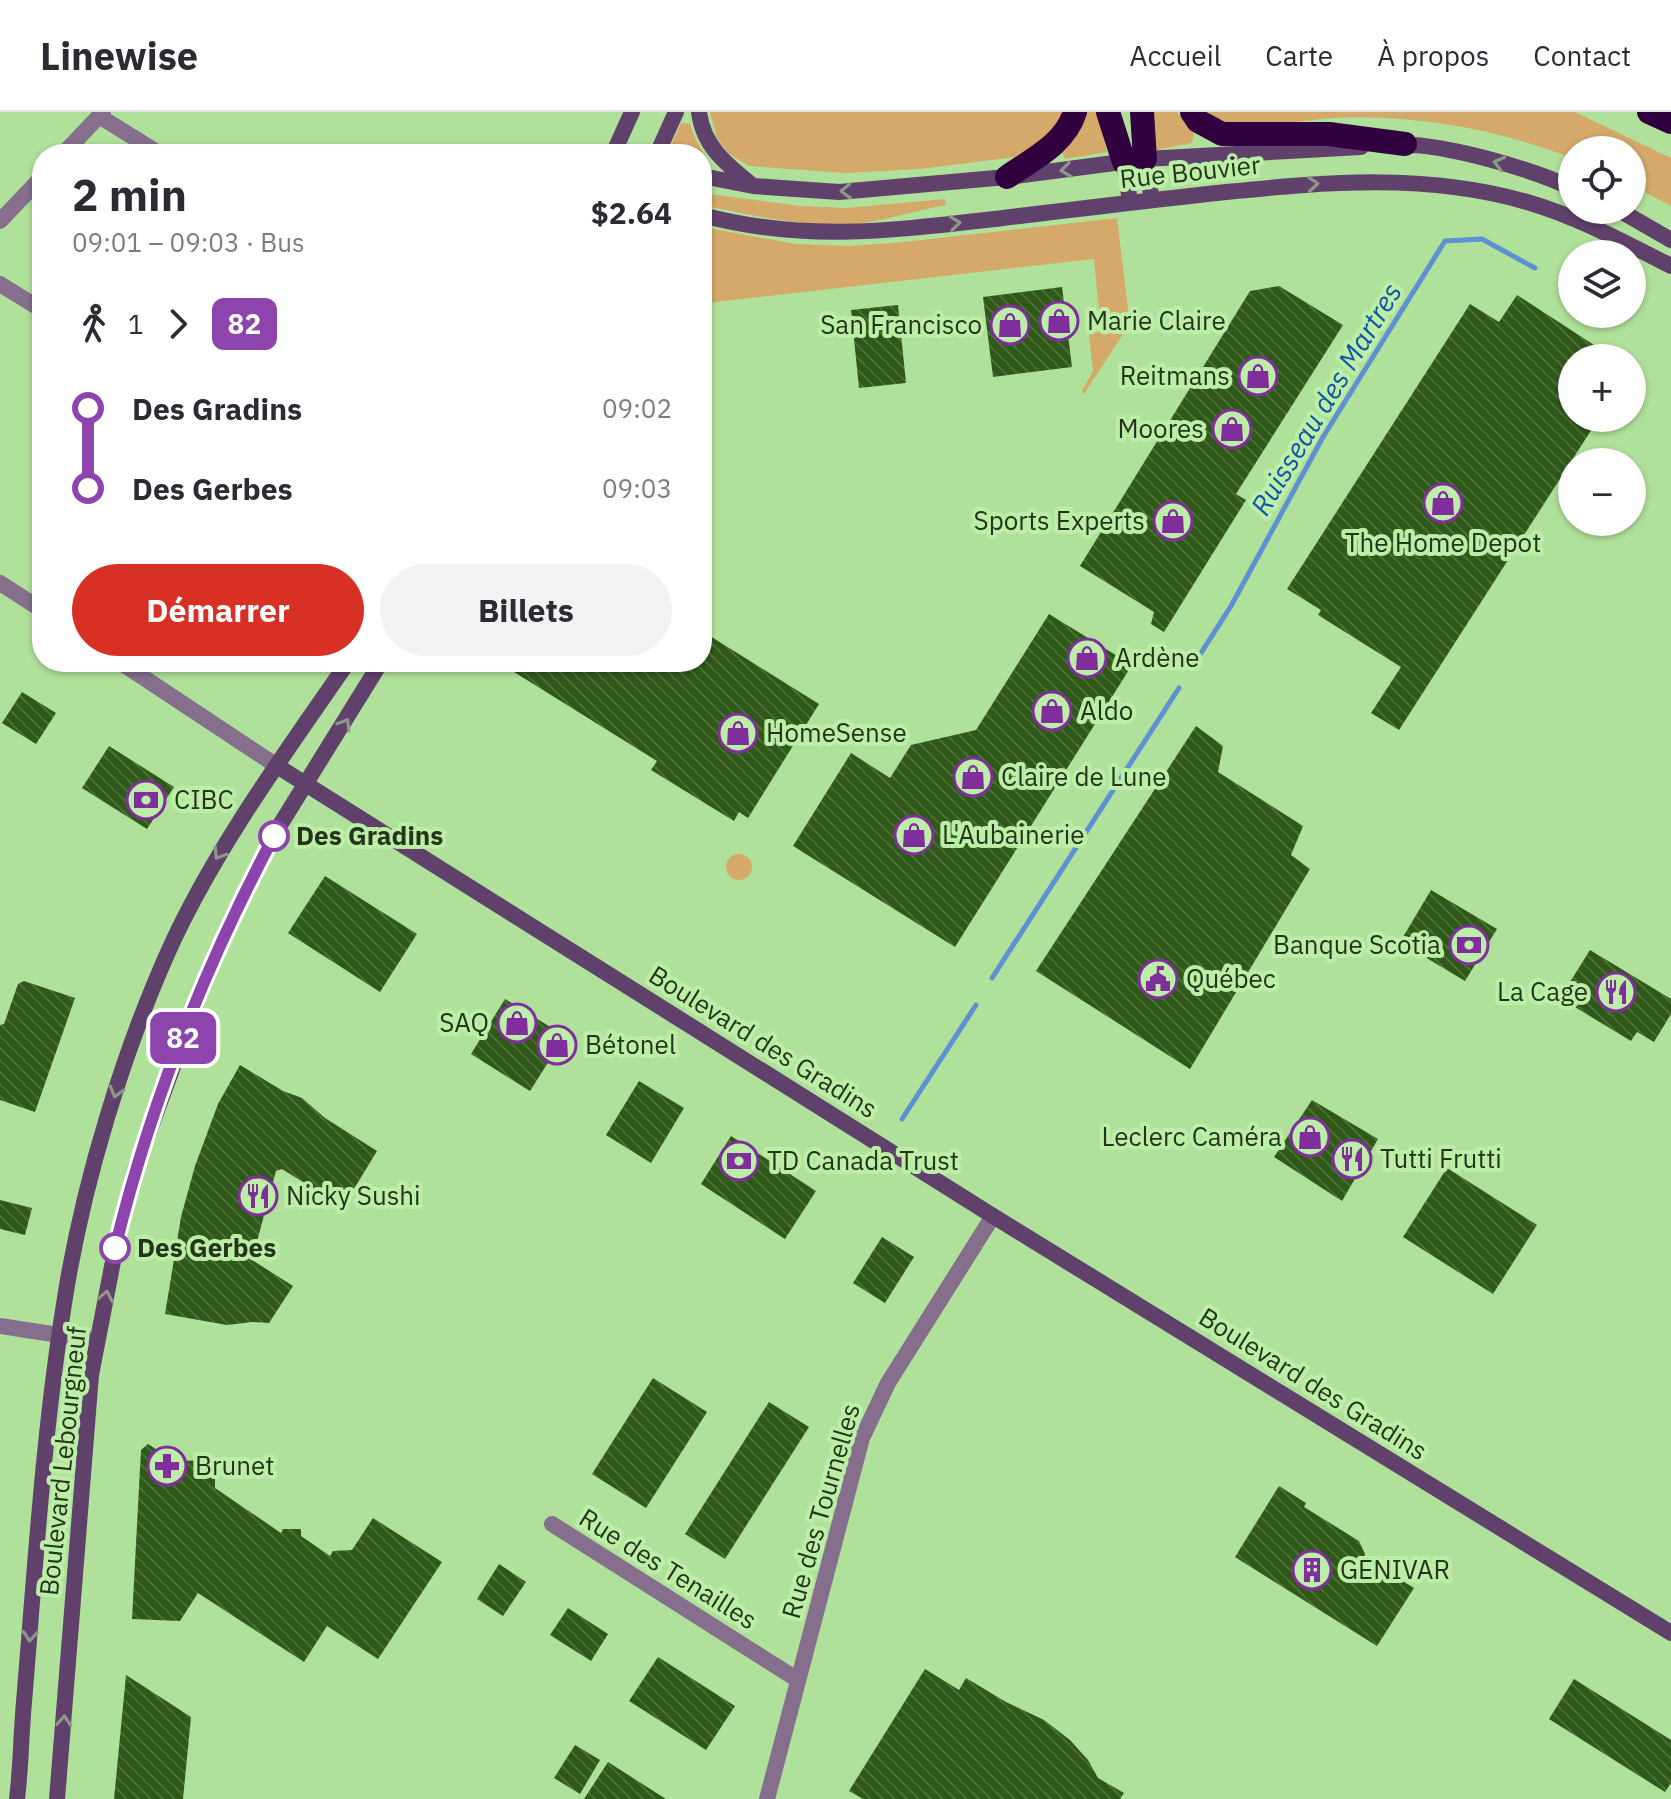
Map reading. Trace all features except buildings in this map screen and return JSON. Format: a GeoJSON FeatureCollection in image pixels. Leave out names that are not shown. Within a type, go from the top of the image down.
{"type":"FeatureCollection","features":[{"type":"Feature","properties":{"kind":"highway"},"geometry":{"type":"LineString","coordinates":[[1007,177],[1055,145],[1075,112]]}},
{"type":"Feature","properties":{"kind":"highway"},"geometry":{"type":"LineString","coordinates":[[1108,112],[1135,161]]}},
{"type":"Feature","properties":{"kind":"highway"},"geometry":{"type":"LineString","coordinates":[[1135,161],[1142,112]]}},
{"type":"Feature","properties":{"kind":"highway"},"geometry":{"type":"LineString","coordinates":[[1192,112],[1198,121],[1222,134],[1329,134],[1405,144]]}},
{"type":"Feature","properties":{"kind":"highway"},"geometry":{"type":"LineString","coordinates":[[1649,112],[1671,122]]}},
{"type":"Feature","properties":{"kind":"street"},"geometry":{"type":"LineString","coordinates":[[619,144],[632,112]]}},
{"type":"Feature","properties":{"kind":"street"},"geometry":{"type":"LineString","coordinates":[[662,144],[676,112]]}},
{"type":"Feature","properties":{"kind":"street"},"geometry":{"type":"LineString","coordinates":[[699,112],[709,144]]}},
{"type":"Feature","properties":{"kind":"street"},"geometry":{"type":"LineString","coordinates":[[72,144],[101,114],[145,144]]}},
{"type":"Feature","properties":{"kind":"street","name":"Rue Bouvier"},"geometry":{"type":"LineString","coordinates":[[712,178],[753,186],[839,192],[1007,177],[1135,161],[1405,144],[1453,152],[1542,174],[1558,181]]}},
{"type":"Feature","properties":{"kind":"street"},"geometry":{"type":"LineString","coordinates":[[712,148],[720,159],[753,186]]}},
{"type":"Feature","properties":{"kind":"street"},"geometry":{"type":"LineString","coordinates":[[1135,161],[1152,200]]}},
{"type":"Feature","properties":{"kind":"street"},"geometry":{"type":"LineString","coordinates":[[1130,202],[1135,161]]}},
{"type":"Feature","properties":{"kind":"street","name":"Rue Bouvier"},"geometry":{"type":"LineString","coordinates":[[712,218],[790,232],[877,232],[1311,183],[1376,181],[1440,184],[1529,202],[1614,237],[1671,266]]}},
{"type":"Feature","properties":{"kind":"street"},"geometry":{"type":"LineString","coordinates":[[0,221],[32,187]]}},
{"type":"Feature","properties":{"kind":"street"},"geometry":{"type":"LineString","coordinates":[[1643,224],[1671,240]]}},
{"type":"Feature","properties":{"kind":"street"},"geometry":{"type":"LineString","coordinates":[[0,284],[32,304]]}},
{"type":"Feature","properties":{"kind":"street"},"geometry":{"type":"LineString","coordinates":[[0,583],[32,604]]}},
{"type":"Feature","properties":{"kind":"street","name":"Boulevard des Gradins"},"geometry":{"type":"LineString","coordinates":[[135,672],[277,766],[993,1216],[1671,1633]]}},
{"type":"Feature","properties":{"kind":"street","name":"Boulevard Lebourgneuf"},"geometry":{"type":"LineString","coordinates":[[17,1799],[44,1468],[59,1335],[80,1225],[101,1144],[122,1073],[153,989],[209,871],[341,672]]}},
{"type":"Feature","properties":{"kind":"street","name":"Boulevard Lebourgneuf"},"geometry":{"type":"LineString","coordinates":[[57,1799],[83,1453],[97,1341],[131,1182],[152,1118],[235,912],[274,835],[375,672]]}},
{"type":"Feature","properties":{"kind":"street","name":"Rue des Tournelles"},"geometry":{"type":"LineString","coordinates":[[767,1799],[862,1438],[873,1410],[913,1339],[993,1216]]}},
{"type":"Feature","properties":{"kind":"street"},"geometry":{"type":"LineString","coordinates":[[0,1326],[97,1341]]}},
{"type":"Feature","properties":{"kind":"street","name":"Rue des Tenailles"},"geometry":{"type":"LineString","coordinates":[[552,1524],[798,1680]]}},
{"type":"Feature","properties":{"kind":"shaded area"},"geometry":{"type":"Polygon","coordinates":[[[710,112],[1064,112],[1059,125],[1024,156],[920,169],[845,173],[749,166],[728,153],[717,138],[710,112]]]}},
{"type":"Feature","properties":{"kind":"shaded area"},"geometry":{"type":"Polygon","coordinates":[[[1084,112],[1098,112],[1107,152],[1065,159],[1061,150],[1084,112]]]}},
{"type":"Feature","properties":{"kind":"shaded area"},"geometry":{"type":"Polygon","coordinates":[[[1150,112],[1177,112],[1194,134],[1192,143],[1156,150],[1150,112]]]}},
{"type":"Feature","properties":{"kind":"shaded area"},"geometry":{"type":"Polygon","coordinates":[[[1208,112],[1575,112],[1625,136],[1558,136],[1558,153],[1485,132],[1394,118],[1332,118],[1246,126],[1223,123],[1208,112]]]}},
{"type":"Feature","properties":{"kind":"shaded area"},"geometry":{"type":"Polygon","coordinates":[[[681,123],[690,124],[698,144],[672,144],[681,123]]]}},
{"type":"Feature","properties":{"kind":"shaded area"},"geometry":{"type":"Polygon","coordinates":[[[1646,146],[1671,158],[1671,206],[1646,193],[1646,146]]]}},
{"type":"Feature","properties":{"kind":"shaded area"},"geometry":{"type":"Polygon","coordinates":[[[712,194],[800,206],[846,208],[945,199],[946,205],[855,224],[778,220],[712,207],[712,194]]]}},
{"type":"Feature","properties":{"kind":"shaded area"},"geometry":{"type":"Polygon","coordinates":[[[1117,218],[1128,309],[1125,331],[1084,394],[1082,391],[1093,371],[1089,335],[1101,331],[1094,259],[712,303],[712,229],[796,244],[849,246],[1117,218]]]}},
{"type":"Feature","properties":{"kind":"shaded area"},"geometry":{"type":"Polygon","coordinates":[[[739,854],[748,858],[752,867],[748,876],[739,880],[730,876],[726,867],[730,858],[739,854]]]}},
{"type":"Feature","properties":{"kind":"waterway","name":"Ruisseau des Martres"},"geometry":{"type":"LineString","coordinates":[[1194,664],[1231,606],[1323,437],[1445,241],[1482,239],[1535,268]]}},
{"type":"Feature","properties":{"kind":"waterway","name":"Ruisseau des Martres"},"geometry":{"type":"LineString","coordinates":[[992,978],[1179,688]]}},
{"type":"Feature","properties":{"kind":"waterway","name":"Ruisseau des Martres"},"geometry":{"type":"LineString","coordinates":[[902,1119],[976,1005]]}},
{"type":"Feature","properties":{"kind":"bus line","name":"82"},"geometry":{"type":"LineString","coordinates":[[115,1248],[152,1118],[199,996],[235,912],[274,836]]}},
{"type":"Feature","properties":{"kind":"place","name":"Marie Claire"},"geometry":{"type":"Point","coordinates":[1059,321]}},
{"type":"Feature","properties":{"kind":"place","name":"San Francisco"},"geometry":{"type":"Point","coordinates":[1010,325]}},
{"type":"Feature","properties":{"kind":"place","name":"Reitmans"},"geometry":{"type":"Point","coordinates":[1258,376]}},
{"type":"Feature","properties":{"kind":"place","name":"Moores"},"geometry":{"type":"Point","coordinates":[1232,429]}},
{"type":"Feature","properties":{"kind":"place","name":"The Home Depot"},"geometry":{"type":"Point","coordinates":[1443,503]}},
{"type":"Feature","properties":{"kind":"place","name":"Sports Experts"},"geometry":{"type":"Point","coordinates":[1173,521]}},
{"type":"Feature","properties":{"kind":"place","name":"Ardène"},"geometry":{"type":"Point","coordinates":[1087,658]}},
{"type":"Feature","properties":{"kind":"place","name":"Aldo"},"geometry":{"type":"Point","coordinates":[1052,711]}},
{"type":"Feature","properties":{"kind":"place","name":"HomeSense"},"geometry":{"type":"Point","coordinates":[738,733]}},
{"type":"Feature","properties":{"kind":"place","name":"Claire de Lune"},"geometry":{"type":"Point","coordinates":[973,777]}},
{"type":"Feature","properties":{"kind":"place","name":"CIBC"},"geometry":{"type":"Point","coordinates":[146,800]}},
{"type":"Feature","properties":{"kind":"place","name":"L'Aubainerie"},"geometry":{"type":"Point","coordinates":[914,835]}},
{"type":"Feature","properties":{"kind":"place","name":"Des Gradins"},"geometry":{"type":"Point","coordinates":[274,836]}},
{"type":"Feature","properties":{"kind":"place","name":"Banque Scotia"},"geometry":{"type":"Point","coordinates":[1469,945]}},
{"type":"Feature","properties":{"kind":"place","name":"Québec"},"geometry":{"type":"Point","coordinates":[1158,979]}},
{"type":"Feature","properties":{"kind":"place","name":"La Cage"},"geometry":{"type":"Point","coordinates":[1616,992]}},
{"type":"Feature","properties":{"kind":"place","name":"SAQ"},"geometry":{"type":"Point","coordinates":[517,1023]}},
{"type":"Feature","properties":{"kind":"place","name":"Bétonel"},"geometry":{"type":"Point","coordinates":[557,1045]}},
{"type":"Feature","properties":{"kind":"place","name":"Leclerc Caméra"},"geometry":{"type":"Point","coordinates":[1310,1137]}},
{"type":"Feature","properties":{"kind":"place","name":"Tutti Frutti"},"geometry":{"type":"Point","coordinates":[1352,1159]}},
{"type":"Feature","properties":{"kind":"place","name":"TD Canada Trust"},"geometry":{"type":"Point","coordinates":[739,1161]}},
{"type":"Feature","properties":{"kind":"place","name":"Nicky Sushi"},"geometry":{"type":"Point","coordinates":[258,1196]}},
{"type":"Feature","properties":{"kind":"place","name":"Des Gerbes"},"geometry":{"type":"Point","coordinates":[115,1248]}},
{"type":"Feature","properties":{"kind":"place","name":"Brunet"},"geometry":{"type":"Point","coordinates":[167,1466]}},
{"type":"Feature","properties":{"kind":"place","name":"GENIVAR"},"geometry":{"type":"Point","coordinates":[1312,1570]}}]}
